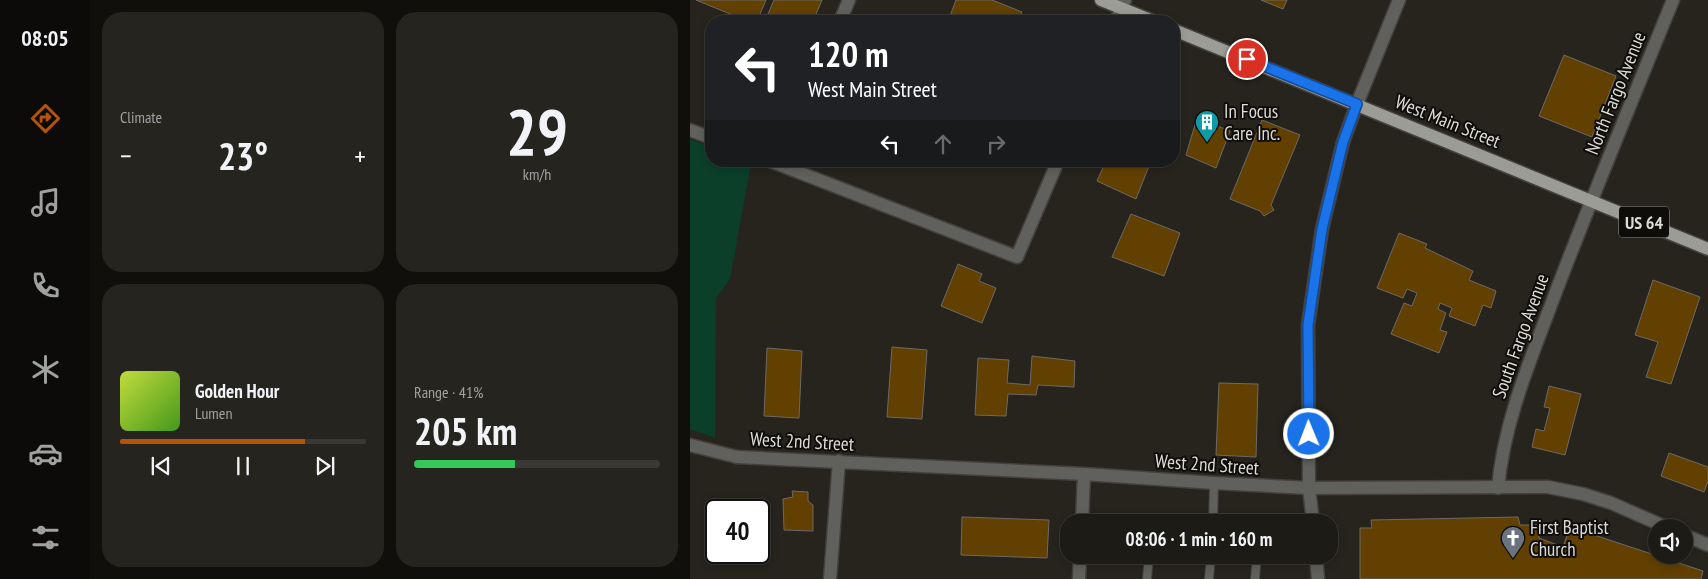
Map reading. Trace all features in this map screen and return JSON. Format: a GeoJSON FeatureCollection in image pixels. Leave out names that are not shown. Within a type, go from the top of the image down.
{"type":"FeatureCollection","features":[{"type":"Feature","properties":{"kind":"main road"},"geometry":{"type":"LineString","coordinates":[[1101,0],[1123,4],[1142,15]]}},
{"type":"Feature","properties":{"kind":"main road","name":"West Main Street"},"geometry":{"type":"LineString","coordinates":[[1180,32],[1708,248]]}},
{"type":"Feature","properties":{"kind":"street"},"geometry":{"type":"LineString","coordinates":[[843,15],[849,0]]}},
{"type":"Feature","properties":{"kind":"street"},"geometry":{"type":"LineString","coordinates":[[1312,514],[1309,488],[1308,325],[1322,229],[1343,142],[1398,0]]}},
{"type":"Feature","properties":{"kind":"street","name":"North Fargo Avenue"},"geometry":{"type":"LineString","coordinates":[[1591,201],[1673,0]]}},
{"type":"Feature","properties":{"kind":"street"},"geometry":{"type":"LineString","coordinates":[[690,130],[705,136]]}},
{"type":"Feature","properties":{"kind":"street"},"geometry":{"type":"LineString","coordinates":[[792,167],[1017,257],[1055,167]]}},
{"type":"Feature","properties":{"kind":"street","name":"South Fargo Avenue"},"geometry":{"type":"LineString","coordinates":[[1498,488],[1500,463],[1522,381],[1591,201]]}},
{"type":"Feature","properties":{"kind":"street","name":"West 2nd Street"},"geometry":{"type":"LineString","coordinates":[[690,445],[738,457],[1084,474],[1214,484],[1309,488],[1548,488],[1584,494],[1611,503],[1648,519]]}},
{"type":"Feature","properties":{"kind":"street"},"geometry":{"type":"LineString","coordinates":[[830,579],[839,461]]}},
{"type":"Feature","properties":{"kind":"street"},"geometry":{"type":"LineString","coordinates":[[1082,514],[1084,474]]}},
{"type":"Feature","properties":{"kind":"street"},"geometry":{"type":"LineString","coordinates":[[1693,538],[1708,545]]}},
{"type":"Feature","properties":{"kind":"street"},"geometry":{"type":"LineString","coordinates":[[1079,579],[1080,564]]}},
{"type":"Feature","properties":{"kind":"street"},"geometry":{"type":"LineString","coordinates":[[1317,564],[1318,579]]}},
{"type":"Feature","properties":{"kind":"lane"},"geometry":{"type":"LineString","coordinates":[[1213,514],[1214,484]]}},
{"type":"Feature","properties":{"kind":"lane"},"geometry":{"type":"LineString","coordinates":[[1147,579],[1148,564]]}},
{"type":"Feature","properties":{"kind":"lane"},"geometry":{"type":"LineString","coordinates":[[1209,579],[1210,564]]}},
{"type":"Feature","properties":{"kind":"lane"},"geometry":{"type":"LineString","coordinates":[[1255,579],[1256,564]]}},
{"type":"Feature","properties":{"kind":"green space"},"geometry":{"type":"Polygon","coordinates":[[[690,139],[705,145],[705,167],[750,167],[730,279],[716,298],[715,438],[690,429],[690,139]]]}},
{"type":"Feature","properties":{"kind":"building"},"geometry":{"type":"Polygon","coordinates":[[[696,0],[766,0],[760,15],[732,15],[696,0]]]}},
{"type":"Feature","properties":{"kind":"building"},"geometry":{"type":"Polygon","coordinates":[[[774,0],[822,0],[816,15],[768,15],[774,0]]]}},
{"type":"Feature","properties":{"kind":"building"},"geometry":{"type":"Polygon","coordinates":[[[956,0],[992,0],[1022,12],[1021,15],[950,15],[956,0]]]}},
{"type":"Feature","properties":{"kind":"building"},"geometry":{"type":"Polygon","coordinates":[[[1261,0],[1287,0],[1283,9],[1261,0]]]}},
{"type":"Feature","properties":{"kind":"building"},"geometry":{"type":"Polygon","coordinates":[[[1564,55],[1616,76],[1592,137],[1539,116],[1564,55]]]}},
{"type":"Feature","properties":{"kind":"building","name":"In Focus Care Inc."},"geometry":{"type":"Polygon","coordinates":[[[1197,118],[1230,131],[1216,168],[1186,155],[1197,118]]]}},
{"type":"Feature","properties":{"kind":"building"},"geometry":{"type":"Polygon","coordinates":[[[1262,120],[1300,135],[1271,205],[1274,210],[1264,216],[1260,211],[1230,199],[1262,120]]]}},
{"type":"Feature","properties":{"kind":"building"},"geometry":{"type":"Polygon","coordinates":[[[1103,167],[1149,167],[1136,199],[1097,181],[1103,167]]]}},
{"type":"Feature","properties":{"kind":"building"},"geometry":{"type":"Polygon","coordinates":[[[1131,214],[1180,233],[1164,276],[1112,257],[1131,214]]]}},
{"type":"Feature","properties":{"kind":"building"},"geometry":{"type":"Polygon","coordinates":[[[1399,233],[1427,244],[1425,248],[1473,271],[1469,280],[1496,291],[1491,308],[1483,305],[1475,326],[1449,316],[1452,308],[1440,303],[1438,309],[1446,313],[1440,330],[1447,332],[1439,353],[1391,334],[1404,303],[1412,306],[1417,293],[1407,289],[1403,298],[1377,288],[1399,233]]]}},
{"type":"Feature","properties":{"kind":"building"},"geometry":{"type":"Polygon","coordinates":[[[958,264],[982,274],[979,281],[996,288],[982,323],[941,306],[958,264]]]}},
{"type":"Feature","properties":{"kind":"building"},"geometry":{"type":"Polygon","coordinates":[[[1653,280],[1700,297],[1671,384],[1646,377],[1658,342],[1635,335],[1653,280]]]}},
{"type":"Feature","properties":{"kind":"building"},"geometry":{"type":"Polygon","coordinates":[[[892,347],[927,350],[922,419],[887,417],[892,347]]]}},
{"type":"Feature","properties":{"kind":"building"},"geometry":{"type":"Polygon","coordinates":[[[767,348],[802,351],[799,418],[764,416],[767,348]]]}},
{"type":"Feature","properties":{"kind":"building"},"geometry":{"type":"Polygon","coordinates":[[[1032,356],[1075,361],[1074,387],[1038,385],[1036,395],[1008,394],[1006,416],[975,415],[978,358],[1009,360],[1007,383],[1030,385],[1032,356]]]}},
{"type":"Feature","properties":{"kind":"building"},"geometry":{"type":"Polygon","coordinates":[[[1219,383],[1258,384],[1256,457],[1216,455],[1219,383]]]}},
{"type":"Feature","properties":{"kind":"building"},"geometry":{"type":"Polygon","coordinates":[[[1549,386],[1581,394],[1565,455],[1532,447],[1536,429],[1544,431],[1550,408],[1544,407],[1549,386]]]}},
{"type":"Feature","properties":{"kind":"building"},"geometry":{"type":"Polygon","coordinates":[[[1669,453],[1708,467],[1708,481],[1704,492],[1661,476],[1669,453]]]}},
{"type":"Feature","properties":{"kind":"building"},"geometry":{"type":"Polygon","coordinates":[[[792,491],[808,492],[808,501],[813,505],[813,531],[784,530],[783,499],[793,497],[792,491]]]}},
{"type":"Feature","properties":{"kind":"building"},"geometry":{"type":"Polygon","coordinates":[[[962,517],[1049,520],[1047,558],[961,555],[962,517]]]}},
{"type":"Feature","properties":{"kind":"building","name":"First Baptist Church"},"geometry":{"type":"Polygon","coordinates":[[[1518,517],[1520,525],[1538,525],[1539,538],[1563,547],[1570,527],[1648,553],[1648,564],[1682,564],[1703,571],[1701,579],[1360,579],[1360,528],[1372,528],[1371,520],[1518,517]]]}},
{"type":"Feature","properties":{"kind":"place","name":"In Focus Care Inc."},"geometry":{"type":"Point","coordinates":[1207,143]}},
{"type":"Feature","properties":{"kind":"place","name":"First Baptist Church"},"geometry":{"type":"Point","coordinates":[1513,559]}},
{"type":"Feature","properties":{"kind":"route"},"geometry":{"type":"LineString","coordinates":[[1247,59],[1357,104],[1343,142],[1322,229],[1308,325],[1309,434]]}}]}
